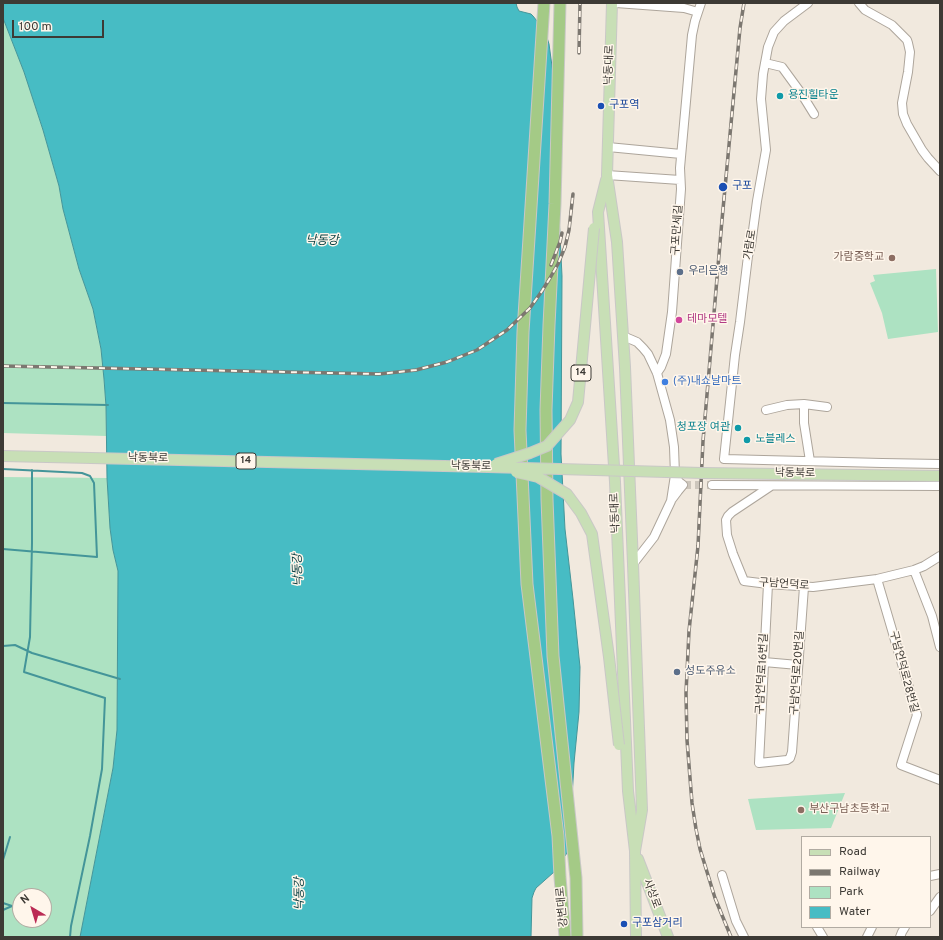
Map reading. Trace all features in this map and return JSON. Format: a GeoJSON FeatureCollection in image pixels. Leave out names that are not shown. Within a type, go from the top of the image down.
{"type":"FeatureCollection","features":[{"type":"Feature","properties":{"kind":"highway","name":"강변대로"},"geometry":{"type":"LineString","coordinates":[[559,6],[555,204],[546,410],[547,499],[553,656],[576,878],[576,937]]}},
{"type":"Feature","properties":{"kind":"highway","name":"강변대로"},"geometry":{"type":"LineString","coordinates":[[543,7],[523,332],[520,430],[527,584],[558,836],[565,937]]}},
{"type":"Feature","properties":{"kind":"main road","name":"낙동대로"},"geometry":{"type":"LineString","coordinates":[[612,3],[607,174],[617,242],[623,336],[633,564],[642,810],[635,852]]}},
{"type":"Feature","properties":{"kind":"main road","name":"낙동대로"},"geometry":{"type":"LineString","coordinates":[[607,174],[598,212],[615,482],[628,791],[635,852],[636,937]]}},
{"type":"Feature","properties":{"kind":"main road","name":"14"},"geometry":{"type":"LineString","coordinates":[[488,467],[547,446],[570,420],[578,402],[594,228],[607,174]]}},
{"type":"Feature","properties":{"kind":"main road","name":"낙동북로"},"geometry":{"type":"LineString","coordinates":[[3,456],[702,473],[940,476]]}},
{"type":"Feature","properties":{"kind":"main road","name":"14"},"geometry":{"type":"LineString","coordinates":[[488,467],[538,477],[567,494],[581,513],[592,534],[619,745],[635,852]]}},
{"type":"Feature","properties":{"kind":"main road","name":"사상로"},"geometry":{"type":"LineString","coordinates":[[635,852],[668,937]]}},
{"type":"Feature","properties":{"kind":"street"},"geometry":{"type":"LineString","coordinates":[[616,3],[684,8],[698,12]]}},
{"type":"Feature","properties":{"kind":"street","name":"구포만세길"},"geometry":{"type":"LineString","coordinates":[[657,373],[666,354],[672,312],[681,189],[681,154],[692,35],[701,3]]}},
{"type":"Feature","properties":{"kind":"street","name":"가람로"},"geometry":{"type":"LineString","coordinates":[[808,3],[784,21],[774,32],[768,47],[765,63],[761,99],[766,150],[748,256],[735,355],[724,459],[810,461]]}},
{"type":"Feature","properties":{"kind":"street"},"geometry":{"type":"LineString","coordinates":[[859,3],[865,10],[892,25],[908,42],[910,52],[902,103],[903,114],[922,150],[940,171]]}},
{"type":"Feature","properties":{"kind":"street"},"geometry":{"type":"LineString","coordinates":[[765,63],[782,67],[814,114]]}},
{"type":"Feature","properties":{"kind":"street"},"geometry":{"type":"LineString","coordinates":[[608,147],[681,154]]}},
{"type":"Feature","properties":{"kind":"street"},"geometry":{"type":"LineString","coordinates":[[607,174],[680,180]]}},
{"type":"Feature","properties":{"kind":"street"},"geometry":{"type":"LineString","coordinates":[[623,336],[637,342],[643,348],[648,354],[657,373],[670,420],[674,447],[675,475],[679,482],[683,484],[671,502],[654,537],[633,564]]}},
{"type":"Feature","properties":{"kind":"street"},"geometry":{"type":"LineString","coordinates":[[804,404],[804,423],[810,461],[940,464]]}},
{"type":"Feature","properties":{"kind":"street"},"geometry":{"type":"LineString","coordinates":[[766,410],[787,405],[804,404],[827,407]]}},
{"type":"Feature","properties":{"kind":"street"},"geometry":{"type":"LineString","coordinates":[[712,485],[940,486]]}},
{"type":"Feature","properties":{"kind":"street","name":"구남언덕로"},"geometry":{"type":"LineString","coordinates":[[771,486],[732,512],[726,520],[727,535],[744,581],[813,587],[877,579],[914,570],[924,566],[940,556]]}},
{"type":"Feature","properties":{"kind":"street"},"geometry":{"type":"LineString","coordinates":[[914,570],[932,616],[940,647]]}},
{"type":"Feature","properties":{"kind":"street","name":"구남언덕로28번길"},"geometry":{"type":"LineString","coordinates":[[877,579],[917,715],[901,765],[940,780]]}},
{"type":"Feature","properties":{"kind":"street","name":"구남언덕로16번길"},"geometry":{"type":"LineString","coordinates":[[768,584],[759,763],[782,762],[790,758]]}},
{"type":"Feature","properties":{"kind":"street","name":"구남언덕로20번길"},"geometry":{"type":"LineString","coordinates":[[790,758],[792,752],[804,587]]}},
{"type":"Feature","properties":{"kind":"street"},"geometry":{"type":"LineString","coordinates":[[764,662],[798,665]]}},
{"type":"Feature","properties":{"kind":"street"},"geometry":{"type":"LineString","coordinates":[[722,875],[736,921],[744,937]]}},
{"type":"Feature","properties":{"kind":"street"},"geometry":{"type":"LineString","coordinates":[[931,910],[940,897]]}},
{"type":"Feature","properties":{"kind":"street"},"geometry":{"type":"LineString","coordinates":[[818,928],[823,937]]}},
{"type":"Feature","properties":{"kind":"street"},"geometry":{"type":"LineString","coordinates":[[867,937],[872,928]]}},
{"type":"Feature","properties":{"kind":"street"},"geometry":{"type":"LineString","coordinates":[[900,937],[904,928]]}},
{"type":"Feature","properties":{"kind":"green space"},"geometry":{"type":"Polygon","coordinates":[[[3,18],[24,72],[43,130],[59,186],[63,209],[79,269],[93,309],[101,349],[106,406],[106,436],[3,433],[3,18]]]}},
{"type":"Feature","properties":{"kind":"green space"},"geometry":{"type":"Polygon","coordinates":[[[936,269],[938,332],[888,339],[882,313],[870,283],[875,281],[873,275],[936,269]]]}},
{"type":"Feature","properties":{"kind":"green space"},"geometry":{"type":"Polygon","coordinates":[[[3,477],[107,478],[110,528],[118,571],[117,730],[113,768],[80,937],[3,937],[3,477]]]}},
{"type":"Feature","properties":{"kind":"green space"},"geometry":{"type":"Polygon","coordinates":[[[845,793],[831,828],[756,830],[748,799],[845,793]]]}},
{"type":"Feature","properties":{"kind":"water","name":"낙동강"},"geometry":{"type":"Polygon","coordinates":[[[3,3],[516,3],[519,11],[531,14],[545,31],[549,44],[554,81],[562,276],[561,454],[565,529],[580,667],[579,712],[574,763],[569,850],[554,872],[536,888],[534,892],[532,898],[531,937],[80,937],[113,768],[117,730],[118,571],[110,528],[104,379],[101,349],[93,309],[79,269],[63,209],[59,186],[43,130],[24,72],[3,18],[3,3]]]}},
{"type":"Feature","properties":{"kind":"waterway"},"geometry":{"type":"LineString","coordinates":[[3,403],[108,405]]}},
{"type":"Feature","properties":{"kind":"waterway"},"geometry":{"type":"LineString","coordinates":[[3,469],[82,473],[90,476],[94,483],[97,557],[3,549]]}},
{"type":"Feature","properties":{"kind":"waterway"},"geometry":{"type":"LineString","coordinates":[[32,470],[30,637],[24,672],[105,698],[102,769],[70,937]]}},
{"type":"Feature","properties":{"kind":"waterway"},"geometry":{"type":"LineString","coordinates":[[3,646],[15,645],[32,653],[120,679]]}},
{"type":"Feature","properties":{"kind":"waterway"},"geometry":{"type":"LineString","coordinates":[[3,860],[10,837]]}},
{"type":"Feature","properties":{"kind":"waterway"},"geometry":{"type":"LineString","coordinates":[[3,903],[12,906]]}},
{"type":"Feature","properties":{"kind":"waterway"},"geometry":{"type":"LineString","coordinates":[[3,910],[12,906]]}},
{"type":"Feature","properties":{"kind":"tunnel"},"geometry":{"type":"LineString","coordinates":[[683,485],[712,485]]}},
{"type":"Feature","properties":{"kind":"railway"},"geometry":{"type":"LineString","coordinates":[[579,53],[580,3]]}},
{"type":"Feature","properties":{"kind":"railway"},"geometry":{"type":"LineString","coordinates":[[731,937],[715,898],[700,849],[696,829],[692,803],[687,740],[686,693],[689,631],[698,546],[703,441],[722,220],[740,28],[744,3]]}},
{"type":"Feature","properties":{"kind":"railway"},"geometry":{"type":"LineString","coordinates":[[3,366],[379,374],[416,370],[447,362],[477,350],[507,330],[530,308],[550,278],[565,247],[569,230],[573,194]]}},
{"type":"Feature","properties":{"kind":"railway"},"geometry":{"type":"LineString","coordinates":[[551,265],[562,233]]}},
{"type":"Feature","properties":{"kind":"place","name":"용진힐타운"},"geometry":{"type":"Point","coordinates":[780,96]}},
{"type":"Feature","properties":{"kind":"place","name":"구포역"},"geometry":{"type":"Point","coordinates":[601,106]}},
{"type":"Feature","properties":{"kind":"place","name":"구포"},"geometry":{"type":"Point","coordinates":[723,187]}},
{"type":"Feature","properties":{"kind":"place","name":"가람중학교"},"geometry":{"type":"Point","coordinates":[892,258]}},
{"type":"Feature","properties":{"kind":"place","name":"우리은행"},"geometry":{"type":"Point","coordinates":[680,272]}},
{"type":"Feature","properties":{"kind":"place","name":"테마모텔"},"geometry":{"type":"Point","coordinates":[679,320]}},
{"type":"Feature","properties":{"kind":"place","name":"(주)내쇼날마트"},"geometry":{"type":"Point","coordinates":[665,382]}},
{"type":"Feature","properties":{"kind":"place","name":"청포장 여관"},"geometry":{"type":"Point","coordinates":[738,428]}},
{"type":"Feature","properties":{"kind":"place","name":"노블레스"},"geometry":{"type":"Point","coordinates":[747,440]}},
{"type":"Feature","properties":{"kind":"place","name":"성도주유소"},"geometry":{"type":"Point","coordinates":[677,672]}},
{"type":"Feature","properties":{"kind":"place","name":"부산구남초등학교"},"geometry":{"type":"Point","coordinates":[801,810]}},
{"type":"Feature","properties":{"kind":"place","name":"구포삼거리"},"geometry":{"type":"Point","coordinates":[624,924]}}]}
